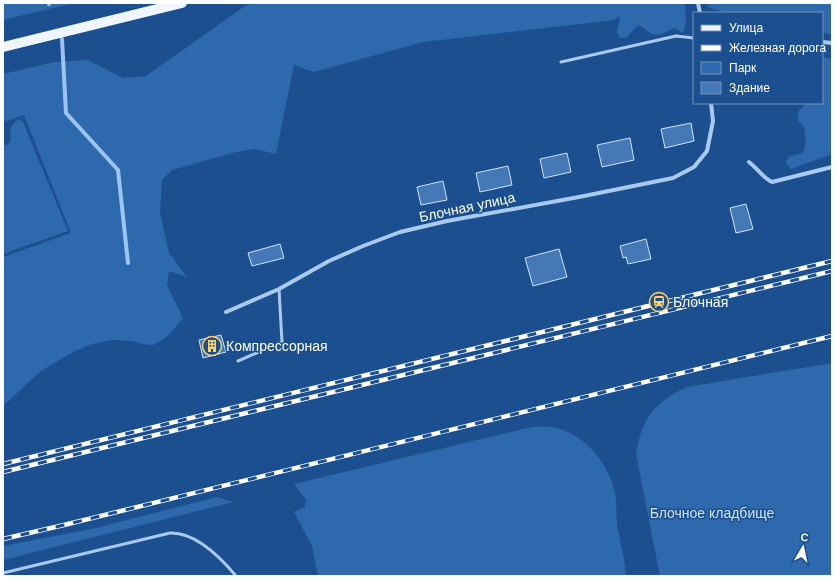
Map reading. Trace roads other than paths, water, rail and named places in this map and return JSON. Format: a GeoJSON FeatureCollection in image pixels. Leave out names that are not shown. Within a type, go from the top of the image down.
{"type":"FeatureCollection","features":[{"type":"Feature","properties":{"kind":"main road"},"geometry":{"type":"LineString","coordinates":[[3,47],[182,3]]}},
{"type":"Feature","properties":{"kind":"street","name":"Блочная улица"},"geometry":{"type":"LineString","coordinates":[[226,312],[279,289],[329,261],[400,232],[447,220],[482,216],[672,178],[694,166],[708,151],[713,121],[711,104]]}},
{"type":"Feature","properties":{"kind":"street"},"geometry":{"type":"LineString","coordinates":[[750,162],[772,182],[832,167]]}},
{"type":"Feature","properties":{"kind":"lane"},"geometry":{"type":"LineString","coordinates":[[561,62],[676,36],[693,38]]}},
{"type":"Feature","properties":{"kind":"lane"},"geometry":{"type":"LineString","coordinates":[[238,361],[282,342],[279,289]]}},
{"type":"Feature","properties":{"kind":"lane"},"geometry":{"type":"LineString","coordinates":[[3,572],[170,533],[178,533],[187,535],[206,548],[236,576]]}},
{"type":"Feature","properties":{"kind":"waterway"},"geometry":{"type":"LineString","coordinates":[[62,39],[66,113],[118,170],[128,263]]}},
{"type":"Feature","properties":{"kind":"railway"},"geometry":{"type":"LineString","coordinates":[[3,464],[832,261]]}},
{"type":"Feature","properties":{"kind":"railway"},"geometry":{"type":"LineString","coordinates":[[3,472],[832,271]]}},
{"type":"Feature","properties":{"kind":"railway"},"geometry":{"type":"LineString","coordinates":[[3,539],[832,336]]}},
{"type":"Feature","properties":{"kind":"place","name":"Блочная"},"geometry":{"type":"Point","coordinates":[659,302]}},
{"type":"Feature","properties":{"kind":"place","name":"Компрессорная"},"geometry":{"type":"Point","coordinates":[212,346]}},
{"type":"Feature","properties":{"kind":"park label","name":"Блочное кладбище"},"geometry":{"type":"Point","coordinates":[712,513]}}]}
